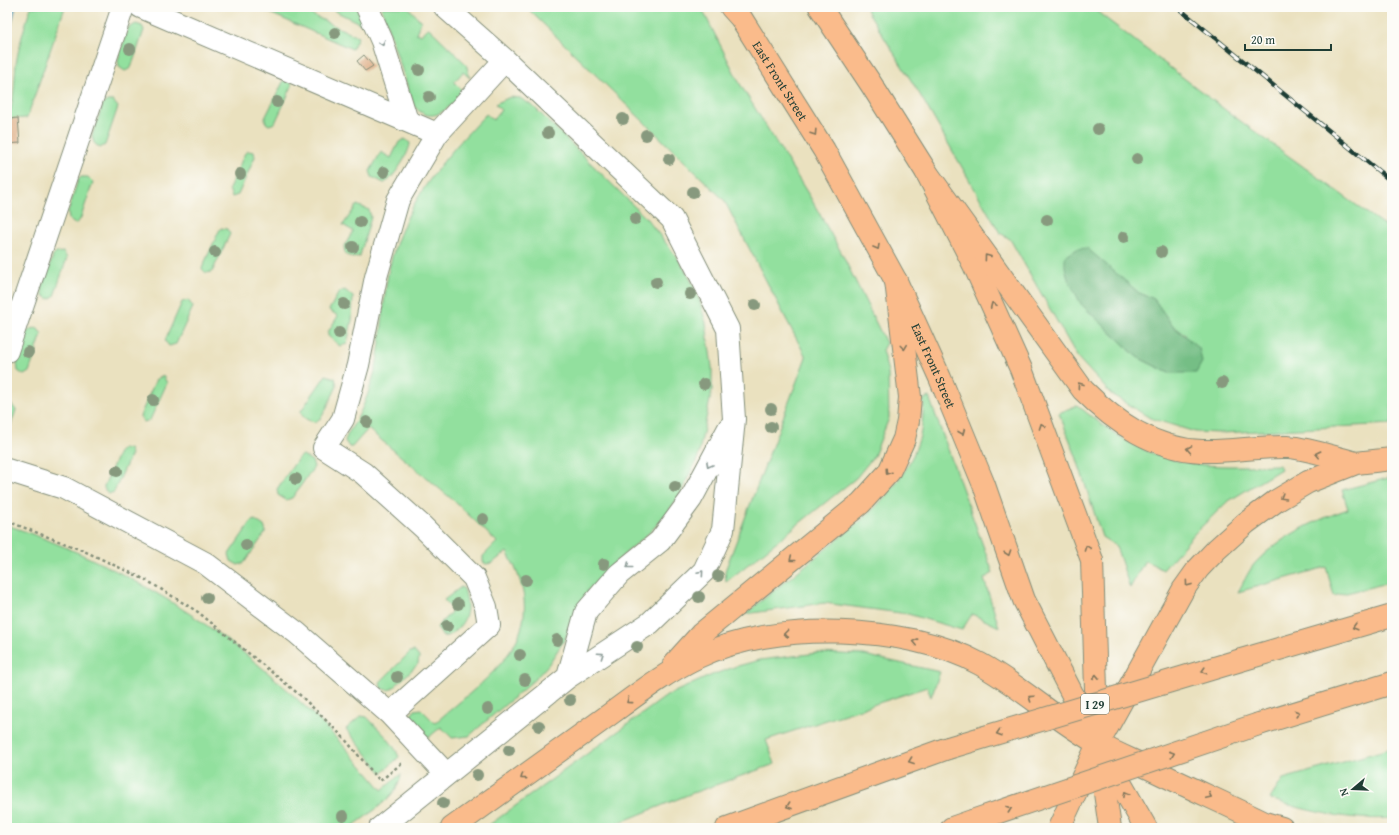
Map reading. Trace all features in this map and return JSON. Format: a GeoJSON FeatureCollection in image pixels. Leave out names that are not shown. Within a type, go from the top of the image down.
{"type":"FeatureCollection","features":[{"type":"Feature","properties":{"kind":"main road","name":"East Front Street"},"geometry":{"type":"LineString","coordinates":[[732,7],[741,18],[824,150],[896,280],[940,378],[984,485],[1024,600],[1098,744],[1146,828]]}},
{"type":"Feature","properties":{"kind":"main road","name":"East Front Street"},"geometry":{"type":"LineString","coordinates":[[820,7],[927,173],[974,265],[1021,369],[1092,560],[1098,744]]}},
{"type":"Feature","properties":{"kind":"main road"},"geometry":{"type":"LineString","coordinates":[[927,173],[1083,390],[1102,409],[1122,424],[1149,438],[1177,447],[1201,451],[1289,447],[1356,463]]}},
{"type":"Feature","properties":{"kind":"main road"},"geometry":{"type":"LineString","coordinates":[[660,678],[701,634],[861,503],[889,472],[904,439],[908,421],[910,397],[896,280]]}},
{"type":"Feature","properties":{"kind":"main road"},"geometry":{"type":"LineString","coordinates":[[1059,828],[1098,744],[1183,590],[1198,569],[1246,523],[1276,501],[1308,482],[1356,463],[1392,459]]}},
{"type":"Feature","properties":{"kind":"main road","name":"I 29"},"geometry":{"type":"LineString","coordinates":[[728,828],[948,748],[1392,616]]}},
{"type":"Feature","properties":{"kind":"main road"},"geometry":{"type":"LineString","coordinates":[[452,828],[660,678],[699,656],[727,646],[788,633],[854,632],[911,640],[950,650],[981,664],[1098,744],[1265,823],[1282,828]]}},
{"type":"Feature","properties":{"kind":"main road"},"geometry":{"type":"LineString","coordinates":[[952,828],[1259,724],[1392,683]]}},
{"type":"Feature","properties":{"kind":"main road"},"geometry":{"type":"LineString","coordinates":[[1098,744],[1110,828]]}},
{"type":"Feature","properties":{"kind":"lane"},"geometry":{"type":"LineString","coordinates":[[7,351],[123,7]]}},
{"type":"Feature","properties":{"kind":"lane"},"geometry":{"type":"LineString","coordinates":[[141,7],[437,134]]}},
{"type":"Feature","properties":{"kind":"lane"},"geometry":{"type":"LineString","coordinates":[[368,7],[382,41],[407,121]]}},
{"type":"Feature","properties":{"kind":"lane"},"geometry":{"type":"LineString","coordinates":[[380,828],[568,677],[650,623],[704,571],[723,530],[734,419],[728,329],[672,219],[505,60],[445,7]]}},
{"type":"Feature","properties":{"kind":"lane"},"geometry":{"type":"LineString","coordinates":[[390,714],[489,625],[486,607],[474,578],[423,527],[363,473],[324,448],[343,419],[358,365],[376,278],[398,200],[437,134],[505,60]]}},
{"type":"Feature","properties":{"kind":"lane"},"geometry":{"type":"LineString","coordinates":[[568,677],[586,612],[618,574],[660,541],[691,499],[734,419]]}},
{"type":"Feature","properties":{"kind":"lane"},"geometry":{"type":"LineString","coordinates":[[7,470],[64,488],[205,563],[297,633],[390,714],[446,774]]}},
{"type":"Feature","properties":{"kind":"path"},"geometry":{"type":"LineString","coordinates":[[7,520],[84,551],[146,580],[198,612],[301,696],[343,737],[380,781],[422,748]]}},
{"type":"Feature","properties":{"kind":"green space"},"geometry":{"type":"Polygon","coordinates":[[[31,7],[65,7],[27,118],[8,119],[13,98],[17,57],[31,7]]]}},
{"type":"Feature","properties":{"kind":"green space"},"geometry":{"type":"Polygon","coordinates":[[[256,7],[296,7],[358,37],[352,49],[256,7]]]}},
{"type":"Feature","properties":{"kind":"green space"},"geometry":{"type":"Polygon","coordinates":[[[327,7],[356,7],[367,27],[327,7]]]}},
{"type":"Feature","properties":{"kind":"green space"},"geometry":{"type":"Polygon","coordinates":[[[381,7],[408,7],[421,21],[416,33],[421,35],[429,28],[466,64],[470,78],[463,72],[454,82],[464,92],[441,112],[434,115],[428,115],[421,112],[414,106],[381,7]]]}},
{"type":"Feature","properties":{"kind":"green space"},"geometry":{"type":"Polygon","coordinates":[[[526,7],[701,7],[740,84],[810,197],[841,252],[886,343],[882,350],[888,372],[889,418],[874,456],[856,478],[726,582],[725,571],[806,357],[724,200],[526,7]]]}},
{"type":"Feature","properties":{"kind":"green space"},"geometry":{"type":"Polygon","coordinates":[[[865,7],[1091,7],[1228,112],[1392,231],[1392,424],[1221,433],[1195,432],[1150,418],[1111,394],[1078,358],[1010,239],[1000,233],[919,93],[865,7]],[[1086,248],[1081,304],[1137,357],[1169,373],[1186,335],[1172,325],[1154,299],[1139,293],[1086,248]]]}},
{"type":"Feature","properties":{"kind":"green space"},"geometry":{"type":"Polygon","coordinates":[[[136,24],[142,26],[144,30],[131,68],[125,71],[119,67],[118,60],[128,28],[136,24]]]}},
{"type":"Feature","properties":{"kind":"green space"},"geometry":{"type":"Polygon","coordinates":[[[284,80],[290,81],[292,86],[275,123],[269,125],[266,123],[265,118],[284,80]]]}},
{"type":"Feature","properties":{"kind":"green space"},"geometry":{"type":"Polygon","coordinates":[[[510,97],[520,98],[533,106],[646,218],[677,257],[689,276],[699,299],[706,323],[712,367],[712,390],[698,457],[679,496],[665,516],[649,533],[612,565],[588,590],[580,603],[565,639],[548,665],[535,679],[469,736],[452,738],[441,727],[428,738],[412,719],[411,715],[415,710],[421,709],[435,723],[496,669],[511,650],[521,630],[524,607],[520,581],[507,552],[492,563],[486,564],[483,562],[483,556],[497,542],[453,500],[368,429],[352,447],[349,447],[345,441],[363,406],[375,371],[380,346],[389,269],[404,224],[426,185],[454,149],[486,114],[493,120],[501,110],[495,104],[510,97]]]}},
{"type":"Feature","properties":{"kind":"green space"},"geometry":{"type":"Polygon","coordinates":[[[107,101],[113,101],[118,107],[105,145],[100,148],[94,143],[92,136],[103,104],[107,101]]]}},
{"type":"Feature","properties":{"kind":"green space"},"geometry":{"type":"Polygon","coordinates":[[[405,139],[410,143],[407,153],[392,177],[384,183],[372,177],[370,171],[381,152],[391,158],[399,142],[405,139]]]}},
{"type":"Feature","properties":{"kind":"green space"},"geometry":{"type":"Polygon","coordinates":[[[248,151],[254,152],[255,157],[238,195],[232,197],[229,189],[245,153],[248,151]]]}},
{"type":"Feature","properties":{"kind":"green space"},"geometry":{"type":"Polygon","coordinates":[[[81,177],[88,177],[93,182],[80,220],[75,224],[69,220],[68,212],[78,180],[81,177]]]}},
{"type":"Feature","properties":{"kind":"green space"},"geometry":{"type":"Polygon","coordinates":[[[357,205],[369,210],[371,217],[360,256],[353,258],[345,254],[344,247],[353,231],[343,225],[357,205]]]}},
{"type":"Feature","properties":{"kind":"green space"},"geometry":{"type":"Polygon","coordinates":[[[221,228],[227,229],[230,234],[212,272],[206,273],[202,269],[203,266],[221,228]]]}},
{"type":"Feature","properties":{"kind":"green space"},"geometry":{"type":"Polygon","coordinates":[[[1087,248],[1139,293],[1154,299],[1172,325],[1199,348],[1202,362],[1196,373],[1169,373],[1137,357],[1081,304],[1068,279],[1065,267],[1065,257],[1077,249],[1087,248]]]}},
{"type":"Feature","properties":{"kind":"green space"},"geometry":{"type":"Polygon","coordinates":[[[63,252],[67,258],[54,296],[49,299],[43,295],[42,287],[53,256],[56,253],[63,252]]]}},
{"type":"Feature","properties":{"kind":"green space"},"geometry":{"type":"Polygon","coordinates":[[[345,290],[353,297],[352,320],[347,344],[340,346],[328,336],[328,332],[338,316],[329,310],[339,292],[345,290]]]}},
{"type":"Feature","properties":{"kind":"green space"},"geometry":{"type":"Polygon","coordinates":[[[188,300],[193,307],[176,344],[169,346],[165,341],[166,338],[182,302],[188,300]]]}},
{"type":"Feature","properties":{"kind":"green space"},"geometry":{"type":"Polygon","coordinates":[[[37,328],[42,334],[29,372],[24,375],[18,371],[17,363],[27,332],[30,329],[37,328]]]}},
{"type":"Feature","properties":{"kind":"green space"},"geometry":{"type":"Polygon","coordinates":[[[326,375],[335,378],[337,386],[321,418],[315,422],[310,421],[302,416],[301,411],[326,375]]]}},
{"type":"Feature","properties":{"kind":"green space"},"geometry":{"type":"Polygon","coordinates":[[[163,376],[167,383],[150,420],[144,422],[140,417],[141,414],[156,379],[163,376]]]}},
{"type":"Feature","properties":{"kind":"green space"},"geometry":{"type":"Polygon","coordinates":[[[929,397],[993,573],[984,579],[999,627],[972,614],[962,630],[908,614],[824,603],[745,614],[863,519],[890,491],[905,471],[916,448],[922,427],[924,399],[929,397]]]}},
{"type":"Feature","properties":{"kind":"green space"},"geometry":{"type":"Polygon","coordinates":[[[11,404],[16,410],[7,436],[7,405],[11,404]]]}},
{"type":"Feature","properties":{"kind":"green space"},"geometry":{"type":"Polygon","coordinates":[[[1077,405],[1128,442],[1163,457],[1177,461],[1206,465],[1279,465],[1281,469],[1227,502],[1195,533],[1163,570],[1145,560],[1130,588],[1116,546],[1102,537],[1076,456],[1059,413],[1077,405]]]}},
{"type":"Feature","properties":{"kind":"green space"},"geometry":{"type":"Polygon","coordinates":[[[123,448],[129,449],[131,454],[114,492],[108,494],[104,486],[120,450],[123,448]]]}},
{"type":"Feature","properties":{"kind":"green space"},"geometry":{"type":"Polygon","coordinates":[[[303,455],[312,461],[314,467],[292,498],[286,500],[278,495],[277,489],[299,457],[303,455]]]}},
{"type":"Feature","properties":{"kind":"green space"},"geometry":{"type":"Polygon","coordinates":[[[1392,477],[1392,582],[1334,596],[1326,567],[1238,592],[1254,564],[1266,552],[1288,536],[1324,518],[1348,509],[1342,490],[1392,477]]]}},
{"type":"Feature","properties":{"kind":"green space"},"geometry":{"type":"Polygon","coordinates":[[[255,520],[264,526],[266,532],[244,563],[238,565],[231,561],[229,554],[251,522],[255,520]]]}},
{"type":"Feature","properties":{"kind":"green space"},"geometry":{"type":"Polygon","coordinates":[[[7,525],[63,546],[116,571],[167,599],[214,630],[259,665],[302,703],[343,745],[382,790],[401,774],[395,790],[382,804],[350,828],[7,828],[7,525]]]}},
{"type":"Feature","properties":{"kind":"green space"},"geometry":{"type":"Polygon","coordinates":[[[461,587],[464,589],[467,600],[466,616],[453,633],[448,636],[442,636],[437,627],[453,610],[444,600],[461,587]]]}},
{"type":"Feature","properties":{"kind":"green space"},"geometry":{"type":"Polygon","coordinates":[[[414,651],[419,657],[418,664],[392,689],[387,690],[381,688],[380,682],[410,652],[414,651]]]}},
{"type":"Feature","properties":{"kind":"green space"},"geometry":{"type":"Polygon","coordinates":[[[818,653],[864,655],[940,672],[931,697],[927,687],[766,740],[775,764],[690,794],[606,828],[485,828],[668,695],[712,675],[734,667],[760,660],[818,653]]]}},
{"type":"Feature","properties":{"kind":"green space"},"geometry":{"type":"Polygon","coordinates":[[[361,716],[367,717],[385,736],[399,757],[382,773],[346,729],[361,716]]]}},
{"type":"Feature","properties":{"kind":"green space"},"geometry":{"type":"Polygon","coordinates":[[[1392,748],[1392,818],[1377,819],[1346,817],[1315,812],[1270,799],[1283,779],[1392,748]]]}},
{"type":"Feature","properties":{"kind":"water"},"geometry":{"type":"Polygon","coordinates":[[[7,7],[16,7],[7,44],[7,7]]]}},
{"type":"Feature","properties":{"kind":"building"},"geometry":{"type":"Polygon","coordinates":[[[364,55],[373,66],[365,71],[357,61],[364,55]]]}},
{"type":"Feature","properties":{"kind":"building"},"geometry":{"type":"Polygon","coordinates":[[[18,118],[20,143],[7,144],[7,119],[18,118]]]}},
{"type":"Feature","properties":{"kind":"railway"},"geometry":{"type":"LineString","coordinates":[[1177,7],[1392,182]]}}]}
